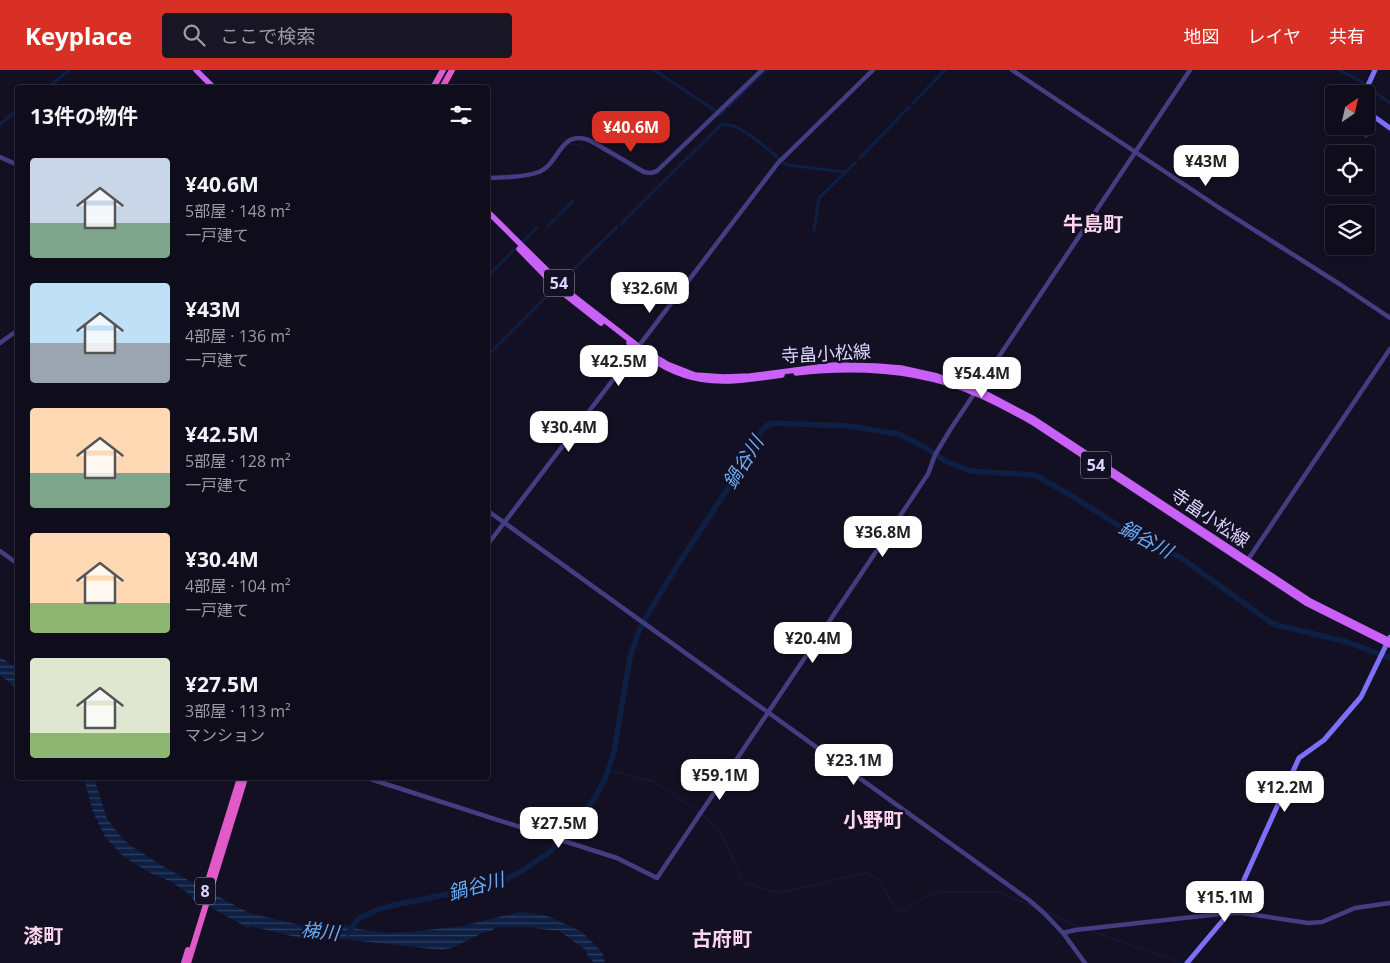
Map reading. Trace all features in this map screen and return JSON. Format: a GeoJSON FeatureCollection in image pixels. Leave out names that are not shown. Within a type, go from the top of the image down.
{"type":"FeatureCollection","features":[{"type":"Feature","properties":{"kind":"highway"},"geometry":{"type":"LineString","coordinates":[[430,85],[438,70]]}},
{"type":"Feature","properties":{"kind":"highway"},"geometry":{"type":"LineString","coordinates":[[435,85],[445,70]]}},
{"type":"Feature","properties":{"kind":"highway"},"geometry":{"type":"LineString","coordinates":[[438,85],[445,70]]}},
{"type":"Feature","properties":{"kind":"highway"},"geometry":{"type":"LineString","coordinates":[[444,85],[452,70]]}},
{"type":"Feature","properties":{"kind":"highway"},"geometry":{"type":"LineString","coordinates":[[229,821],[236,780]]}},
{"type":"Feature","properties":{"kind":"highway","name":"8"},"geometry":{"type":"LineString","coordinates":[[184,963],[229,821],[239,780]]}},
{"type":"Feature","properties":{"kind":"highway","name":"8"},"geometry":{"type":"LineString","coordinates":[[229,821],[244,780]]}},
{"type":"Feature","properties":{"kind":"highway"},"geometry":{"type":"LineString","coordinates":[[229,821],[248,780]]}},
{"type":"Feature","properties":{"kind":"highway","name":"8"},"geometry":{"type":"LineString","coordinates":[[188,963],[209,885]]}},
{"type":"Feature","properties":{"kind":"main road"},"geometry":{"type":"LineString","coordinates":[[196,70],[211,85]]}},
{"type":"Feature","properties":{"kind":"main road"},"geometry":{"type":"LineString","coordinates":[[1368,85],[1375,70]]}},
{"type":"Feature","properties":{"kind":"main road"},"geometry":{"type":"LineString","coordinates":[[1375,117],[1390,128]]}},
{"type":"Feature","properties":{"kind":"main road","name":"寺畠小松線"},"geometry":{"type":"LineString","coordinates":[[490,214],[572,295],[663,368],[701,380],[737,381],[834,369],[873,370],[936,380],[976,391],[1034,419],[1246,562],[1310,601],[1389,641]]}},
{"type":"Feature","properties":{"kind":"main road","name":"寺畠小松線"},"geometry":{"type":"LineString","coordinates":[[490,220],[558,289],[636,347]]}},
{"type":"Feature","properties":{"kind":"main road"},"geometry":{"type":"LineString","coordinates":[[1188,963],[1228,913],[1299,758],[1318,745],[1360,697],[1389,641]]}},
{"type":"Feature","properties":{"kind":"street"},"geometry":{"type":"LineString","coordinates":[[490,178],[526,176],[538,173],[547,166],[562,146],[575,137],[582,137],[591,141],[644,172],[657,172],[762,70]]}},
{"type":"Feature","properties":{"kind":"street"},"geometry":{"type":"LineString","coordinates":[[490,541],[780,160],[874,70]]}},
{"type":"Feature","properties":{"kind":"street"},"geometry":{"type":"LineString","coordinates":[[1012,70],[1390,318]]}},
{"type":"Feature","properties":{"kind":"street"},"geometry":{"type":"LineString","coordinates":[[373,780],[617,858],[657,878],[910,501],[941,445],[976,391],[1190,70]]}},
{"type":"Feature","properties":{"kind":"street"},"geometry":{"type":"LineString","coordinates":[[0,157],[15,164]]}},
{"type":"Feature","properties":{"kind":"street"},"geometry":{"type":"LineString","coordinates":[[0,343],[15,332]]}},
{"type":"Feature","properties":{"kind":"street"},"geometry":{"type":"LineString","coordinates":[[1246,562],[1390,349]]}},
{"type":"Feature","properties":{"kind":"street"},"geometry":{"type":"LineString","coordinates":[[490,512],[1029,900],[1063,934],[1085,963]]}},
{"type":"Feature","properties":{"kind":"street"},"geometry":{"type":"LineString","coordinates":[[0,550],[15,562]]}},
{"type":"Feature","properties":{"kind":"street"},"geometry":{"type":"LineString","coordinates":[[1063,934],[1075,930],[1228,913],[1247,913],[1308,923],[1322,922],[1355,908],[1390,902]]}},
{"type":"Feature","properties":{"kind":"water"},"geometry":{"type":"Polygon","coordinates":[[[0,657],[15,667],[15,687],[0,675],[0,657]]]}},
{"type":"Feature","properties":{"kind":"water","name":"梯川"},"geometry":{"type":"Polygon","coordinates":[[[85,780],[95,780],[107,819],[131,846],[164,867],[249,913],[304,926],[340,924],[384,933],[463,926],[519,912],[538,914],[550,917],[582,932],[602,952],[605,963],[593,963],[588,957],[586,950],[559,931],[525,927],[496,927],[454,947],[442,950],[342,939],[304,939],[251,926],[248,928],[212,908],[195,902],[189,894],[172,882],[148,872],[123,856],[105,837],[93,812],[85,780]]]}},
{"type":"Feature","properties":{"kind":"waterway"},"geometry":{"type":"LineString","coordinates":[[51,85],[69,70]]}},
{"type":"Feature","properties":{"kind":"waterway"},"geometry":{"type":"LineString","coordinates":[[654,70],[714,110]]}},
{"type":"Feature","properties":{"kind":"waterway"},"geometry":{"type":"LineString","coordinates":[[728,107],[766,70]]}},
{"type":"Feature","properties":{"kind":"waterway"},"geometry":{"type":"LineString","coordinates":[[913,103],[945,70]]}},
{"type":"Feature","properties":{"kind":"waterway"},"geometry":{"type":"LineString","coordinates":[[1339,70],[1359,80],[1390,103]]}},
{"type":"Feature","properties":{"kind":"waterway"},"geometry":{"type":"LineString","coordinates":[[860,158],[909,107]]}},
{"type":"Feature","properties":{"kind":"waterway"},"geometry":{"type":"LineString","coordinates":[[720,115],[725,110]]}},
{"type":"Feature","properties":{"kind":"waterway"},"geometry":{"type":"LineString","coordinates":[[0,124],[15,112]]}},
{"type":"Feature","properties":{"kind":"waterway"},"geometry":{"type":"LineString","coordinates":[[659,186],[722,124],[734,126],[753,137],[787,165],[845,172]]}},
{"type":"Feature","properties":{"kind":"waterway"},"geometry":{"type":"LineString","coordinates":[[559,138],[563,142]]}},
{"type":"Feature","properties":{"kind":"waterway"},"geometry":{"type":"LineString","coordinates":[[569,144],[575,144],[583,148],[589,143]]}},
{"type":"Feature","properties":{"kind":"waterway"},"geometry":{"type":"LineString","coordinates":[[814,230],[819,198],[856,162]]}},
{"type":"Feature","properties":{"kind":"waterway"},"geometry":{"type":"LineString","coordinates":[[632,168],[642,173]]}},
{"type":"Feature","properties":{"kind":"waterway"},"geometry":{"type":"LineString","coordinates":[[654,178],[661,184]]}},
{"type":"Feature","properties":{"kind":"waterway"},"geometry":{"type":"LineString","coordinates":[[621,224],[657,188]]}},
{"type":"Feature","properties":{"kind":"waterway"},"geometry":{"type":"LineString","coordinates":[[558,216],[573,201]]}},
{"type":"Feature","properties":{"kind":"waterway"},"geometry":{"type":"LineString","coordinates":[[548,226],[555,219]]}},
{"type":"Feature","properties":{"kind":"waterway"},"geometry":{"type":"LineString","coordinates":[[562,281],[617,227]]}},
{"type":"Feature","properties":{"kind":"waterway"},"geometry":{"type":"LineString","coordinates":[[522,242],[537,228]]}},
{"type":"Feature","properties":{"kind":"waterway"},"geometry":{"type":"LineString","coordinates":[[490,274],[515,249]]}},
{"type":"Feature","properties":{"kind":"waterway"},"geometry":{"type":"LineString","coordinates":[[490,353],[554,289]]}},
{"type":"Feature","properties":{"kind":"waterway","name":"鍋谷川"},"geometry":{"type":"LineString","coordinates":[[348,933],[358,919],[377,910],[505,880],[550,852],[581,817],[605,779],[614,752],[630,658],[640,629],[676,567],[742,466],[759,435],[772,423],[849,426],[899,434],[926,448],[947,462],[970,471],[1035,475],[1142,540],[1180,557],[1273,624],[1347,642],[1390,658]]}},
{"type":"Feature","properties":{"kind":"waterway"},"geometry":{"type":"LineString","coordinates":[[608,770],[653,781],[699,812]]}},
{"type":"Feature","properties":{"kind":"waterway"},"geometry":{"type":"LineString","coordinates":[[702,815],[719,829],[744,883],[779,893],[865,873],[876,878],[897,910],[902,912],[926,896],[942,892],[998,892],[1032,906]]}},
{"type":"Feature","properties":{"kind":"waterway"},"geometry":{"type":"LineString","coordinates":[[1047,912],[1080,927]]}},
{"type":"Feature","properties":{"kind":"waterway"},"geometry":{"type":"LineString","coordinates":[[1091,931],[1182,963]]}},
{"type":"Feature","properties":{"kind":"district","name":"牛島町"},"geometry":{"type":"Point","coordinates":[1093,224]}},
{"type":"Feature","properties":{"kind":"district","name":"小野町"},"geometry":{"type":"Point","coordinates":[873,820]}},
{"type":"Feature","properties":{"kind":"district","name":"漆町"},"geometry":{"type":"Point","coordinates":[43,936]}},
{"type":"Feature","properties":{"kind":"district","name":"古府町"},"geometry":{"type":"Point","coordinates":[722,939]}}]}
